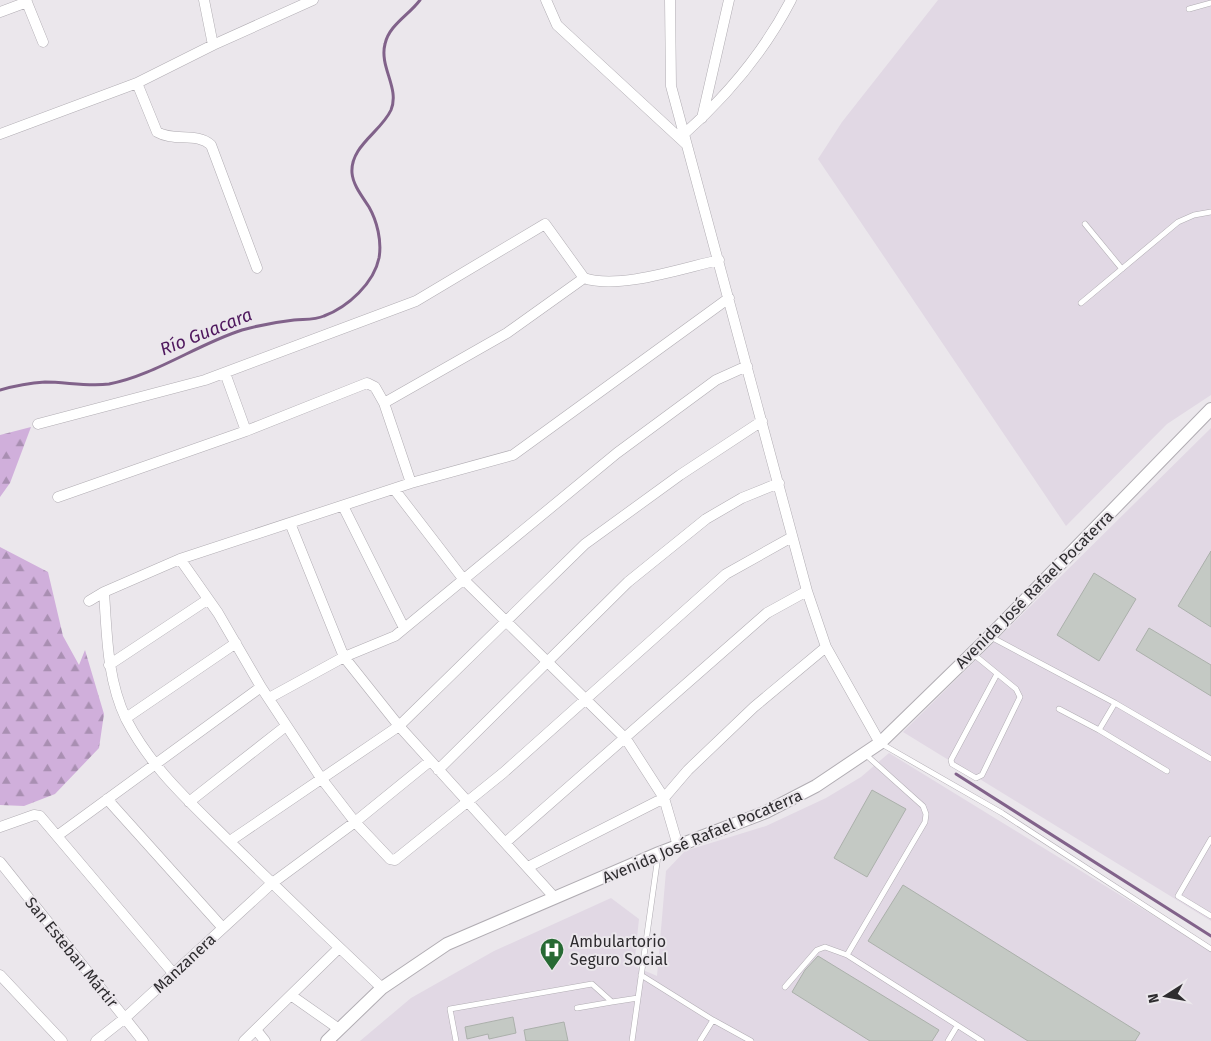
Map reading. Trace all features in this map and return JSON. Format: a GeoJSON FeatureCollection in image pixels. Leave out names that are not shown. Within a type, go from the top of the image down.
{"type":"FeatureCollection","features":[{"type":"Feature","properties":{"kind":"street"},"geometry":{"type":"LineString","coordinates":[[204,0],[213,45]]}},
{"type":"Feature","properties":{"kind":"street"},"geometry":{"type":"LineString","coordinates":[[0,134],[138,82],[213,45],[313,0]]}},
{"type":"Feature","properties":{"kind":"street"},"geometry":{"type":"LineString","coordinates":[[546,0],[557,25],[686,140]]}},
{"type":"Feature","properties":{"kind":"street"},"geometry":{"type":"LineString","coordinates":[[670,0],[671,86],[807,591],[826,647],[880,743]]}},
{"type":"Feature","properties":{"kind":"street"},"geometry":{"type":"LineString","coordinates":[[702,119],[729,0]]}},
{"type":"Feature","properties":{"kind":"street"},"geometry":{"type":"LineString","coordinates":[[686,140],[702,119],[751,65],[775,32],[791,0]]}},
{"type":"Feature","properties":{"kind":"street"},"geometry":{"type":"LineString","coordinates":[[0,12],[26,1],[43,42]]}},
{"type":"Feature","properties":{"kind":"street"},"geometry":{"type":"LineString","coordinates":[[138,82],[158,132],[164,136],[206,140],[211,145],[257,268]]}},
{"type":"Feature","properties":{"kind":"street"},"geometry":{"type":"LineString","coordinates":[[38,424],[205,380],[416,301],[545,224],[584,278],[593,281],[635,280],[719,260]]}},
{"type":"Feature","properties":{"kind":"street"},"geometry":{"type":"LineString","coordinates":[[384,403],[507,333],[584,278]]}},
{"type":"Feature","properties":{"kind":"street"},"geometry":{"type":"LineString","coordinates":[[89,601],[104,592],[180,559],[394,489],[513,455],[729,298]]}},
{"type":"Feature","properties":{"kind":"street"},"geometry":{"type":"LineString","coordinates":[[270,698],[344,657],[395,636],[617,453],[716,380],[747,366]]}},
{"type":"Feature","properties":{"kind":"street"},"geometry":{"type":"LineString","coordinates":[[225,373],[246,430]]}},
{"type":"Feature","properties":{"kind":"street"},"geometry":{"type":"LineString","coordinates":[[58,497],[246,430],[367,383],[374,387],[384,403],[411,484]]}},
{"type":"Feature","properties":{"kind":"street","name":"Avenida José Rafael Pocaterra"},"geometry":{"type":"LineString","coordinates":[[327,1041],[382,988],[447,944],[659,853],[791,800],[816,786],[880,743],[990,636],[1211,409]]}},
{"type":"Feature","properties":{"kind":"street"},"geometry":{"type":"LineString","coordinates":[[230,842],[399,726],[585,544],[680,475],[762,421]]}},
{"type":"Feature","properties":{"kind":"street"},"geometry":{"type":"LineString","coordinates":[[438,770],[628,582],[706,519],[742,498],[779,483]]}},
{"type":"Feature","properties":{"kind":"street"},"geometry":{"type":"LineString","coordinates":[[394,489],[464,580],[584,700],[626,739],[664,798],[678,846]]}},
{"type":"Feature","properties":{"kind":"street"},"geometry":{"type":"LineString","coordinates":[[343,506],[404,628]]}},
{"type":"Feature","properties":{"kind":"street"},"geometry":{"type":"LineString","coordinates":[[290,523],[344,657],[399,726],[528,866],[554,898]]}},
{"type":"Feature","properties":{"kind":"street"},"geometry":{"type":"LineString","coordinates":[[180,559],[207,600],[218,613],[261,687],[321,778],[355,822],[390,859],[395,860],[469,802],[726,574],[792,537]]}},
{"type":"Feature","properties":{"kind":"street"},"geometry":{"type":"LineString","coordinates":[[506,842],[768,613],[807,591]]}},
{"type":"Feature","properties":{"kind":"street"},"geometry":{"type":"LineString","coordinates":[[104,592],[110,665],[117,694],[126,718],[153,764],[271,884],[382,988]]}},
{"type":"Feature","properties":{"kind":"street"},"geometry":{"type":"LineString","coordinates":[[110,665],[207,600]]}},
{"type":"Feature","properties":{"kind":"street"},"geometry":{"type":"LineString","coordinates":[[126,718],[236,643]]}},
{"type":"Feature","properties":{"kind":"street"},"geometry":{"type":"LineString","coordinates":[[528,866],[664,798],[688,770],[754,706],[826,647]]}},
{"type":"Feature","properties":{"kind":"street"},"geometry":{"type":"LineString","coordinates":[[57,836],[153,764],[261,687]]}},
{"type":"Feature","properties":{"kind":"street"},"geometry":{"type":"LineString","coordinates":[[189,802],[286,726]]}},
{"type":"Feature","properties":{"kind":"street","name":"Manzanera"},"geometry":{"type":"LineString","coordinates":[[96,1041],[125,1018],[271,884],[355,822],[430,760]]}},
{"type":"Feature","properties":{"kind":"street"},"geometry":{"type":"LineString","coordinates":[[107,800],[222,927]]}},
{"type":"Feature","properties":{"kind":"street"},"geometry":{"type":"LineString","coordinates":[[0,827],[37,815],[173,973]]}},
{"type":"Feature","properties":{"kind":"street","name":"San Esteban Mártir"},"geometry":{"type":"LineString","coordinates":[[0,862],[143,1041]]}},
{"type":"Feature","properties":{"kind":"street"},"geometry":{"type":"LineString","coordinates":[[244,1041],[257,1031],[339,948]]}},
{"type":"Feature","properties":{"kind":"street"},"geometry":{"type":"LineString","coordinates":[[0,975],[62,1041]]}},
{"type":"Feature","properties":{"kind":"street"},"geometry":{"type":"LineString","coordinates":[[292,996],[339,1030]]}},
{"type":"Feature","properties":{"kind":"street"},"geometry":{"type":"LineString","coordinates":[[257,1031],[265,1041]]}},
{"type":"Feature","properties":{"kind":"lane"},"geometry":{"type":"LineString","coordinates":[[1189,9],[1211,3]]}},
{"type":"Feature","properties":{"kind":"lane"},"geometry":{"type":"LineString","coordinates":[[1081,303],[1178,222],[1194,215],[1211,212]]}},
{"type":"Feature","properties":{"kind":"lane"},"geometry":{"type":"LineString","coordinates":[[1086,224],[1122,269]]}},
{"type":"Feature","properties":{"kind":"lane"},"geometry":{"type":"LineString","coordinates":[[990,636],[1115,703],[1211,759]]}},
{"type":"Feature","properties":{"kind":"lane"},"geometry":{"type":"LineString","coordinates":[[971,653],[1016,689],[1020,697],[982,775],[976,778],[952,764],[951,760],[997,674]]}},
{"type":"Feature","properties":{"kind":"lane"},"geometry":{"type":"LineString","coordinates":[[1099,730],[1115,703]]}},
{"type":"Feature","properties":{"kind":"lane"},"geometry":{"type":"LineString","coordinates":[[1059,709],[1099,730],[1167,771]]}},
{"type":"Feature","properties":{"kind":"lane"},"geometry":{"type":"LineString","coordinates":[[880,743],[1002,813],[1211,948]]}},
{"type":"Feature","properties":{"kind":"lane"},"geometry":{"type":"LineString","coordinates":[[847,954],[925,822],[926,814],[923,806],[864,754]]}},
{"type":"Feature","properties":{"kind":"lane"},"geometry":{"type":"LineString","coordinates":[[1211,839],[1178,896],[1211,916]]}},
{"type":"Feature","properties":{"kind":"lane"},"geometry":{"type":"LineString","coordinates":[[632,1041],[659,853]]}},
{"type":"Feature","properties":{"kind":"lane"},"geometry":{"type":"LineString","coordinates":[[785,988],[817,950],[824,947],[847,954],[982,1041]]}},
{"type":"Feature","properties":{"kind":"lane"},"geometry":{"type":"LineString","coordinates":[[641,975],[713,1020],[751,1041]]}},
{"type":"Feature","properties":{"kind":"lane"},"geometry":{"type":"LineString","coordinates":[[456,1041],[450,1009],[592,984],[612,1002]]}},
{"type":"Feature","properties":{"kind":"lane"},"geometry":{"type":"LineString","coordinates":[[577,1008],[638,998]]}},
{"type":"Feature","properties":{"kind":"lane"},"geometry":{"type":"LineString","coordinates":[[700,1041],[713,1020]]}},
{"type":"Feature","properties":{"kind":"lane"},"geometry":{"type":"LineString","coordinates":[[948,1041],[957,1026]]}},
{"type":"Feature","properties":{"kind":"shaded area"},"geometry":{"type":"Polygon","coordinates":[[[938,0],[1211,0],[1211,395],[1167,424],[1066,526],[818,159],[842,122],[938,0]]]}},
{"type":"Feature","properties":{"kind":"shaded area"},"geometry":{"type":"Polygon","coordinates":[[[1211,428],[1211,921],[903,732],[1211,428]]]}},
{"type":"Feature","properties":{"kind":"shaded area"},"geometry":{"type":"Polygon","coordinates":[[[889,753],[1211,951],[1211,1041],[360,1041],[411,998],[494,951],[611,898],[639,919],[634,966],[657,976],[666,871],[685,851],[766,826],[826,798],[861,777],[889,753]]]}},
{"type":"Feature","properties":{"kind":"green space"},"geometry":{"type":"Polygon","coordinates":[[[31,427],[10,483],[0,497],[0,435],[31,427]]]}},
{"type":"Feature","properties":{"kind":"green space"},"geometry":{"type":"Polygon","coordinates":[[[0,547],[48,572],[63,636],[79,665],[85,650],[104,714],[99,748],[55,794],[24,806],[0,805],[0,547]]]}},
{"type":"Feature","properties":{"kind":"building"},"geometry":{"type":"Polygon","coordinates":[[[1211,551],[1211,627],[1178,606],[1211,551]]]}},
{"type":"Feature","properties":{"kind":"building"},"geometry":{"type":"Polygon","coordinates":[[[1094,573],[1136,599],[1099,661],[1057,635],[1094,573]]]}},
{"type":"Feature","properties":{"kind":"building"},"geometry":{"type":"Polygon","coordinates":[[[1149,628],[1211,665],[1211,696],[1136,650],[1149,628]]]}},
{"type":"Feature","properties":{"kind":"building"},"geometry":{"type":"Polygon","coordinates":[[[872,790],[906,809],[867,877],[834,858],[872,790]]]}},
{"type":"Feature","properties":{"kind":"building"},"geometry":{"type":"Polygon","coordinates":[[[903,885],[1140,1033],[1135,1041],[1028,1041],[868,941],[903,885]]]}},
{"type":"Feature","properties":{"kind":"building"},"geometry":{"type":"Polygon","coordinates":[[[818,956],[939,1030],[932,1041],[870,1041],[792,992],[805,970],[818,956]]]}},
{"type":"Feature","properties":{"kind":"building"},"geometry":{"type":"Polygon","coordinates":[[[513,1017],[516,1033],[489,1039],[488,1034],[467,1039],[465,1027],[513,1017]]]}},
{"type":"Feature","properties":{"kind":"building"},"geometry":{"type":"Polygon","coordinates":[[[564,1022],[568,1041],[526,1041],[524,1030],[564,1022]]]}},
{"type":"Feature","properties":{"kind":"waterway","name":"Río Guacara"},"geometry":{"type":"LineString","coordinates":[[0,390],[45,382],[101,385],[126,380],[242,330],[274,323],[324,316],[342,307],[359,293],[372,276],[376,267],[380,245],[374,218],[354,182],[352,173],[353,163],[361,147],[391,110],[393,94],[384,53],[387,37],[420,0]]}},
{"type":"Feature","properties":{"kind":"waterway"},"geometry":{"type":"LineString","coordinates":[[956,774],[1211,936]]}},
{"type":"Feature","properties":{"kind":"place","name":"Ambulartorio Seguro Social"},"geometry":{"type":"Point","coordinates":[552,971]}}]}
